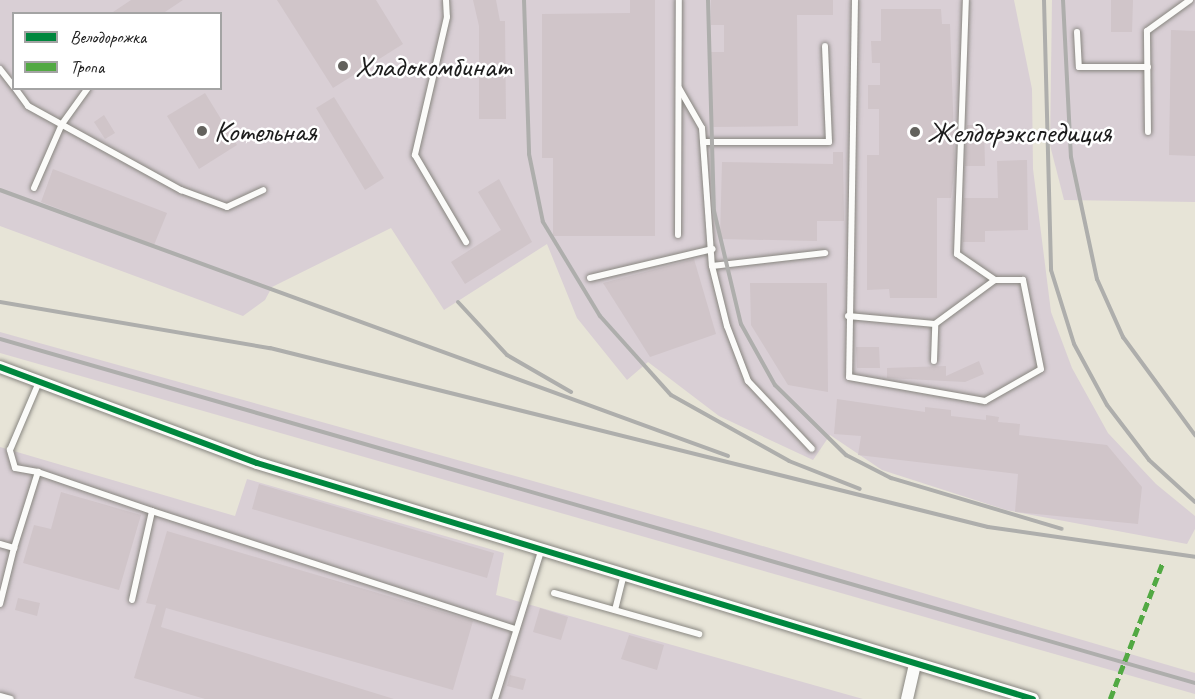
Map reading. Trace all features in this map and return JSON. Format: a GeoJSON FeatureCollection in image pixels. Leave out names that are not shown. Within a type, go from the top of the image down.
{"type":"FeatureCollection","features":[{"type":"Feature","properties":{"kind":"street"},"geometry":{"type":"LineString","coordinates":[[0,367],[113,405],[257,463],[542,548],[623,578],[1033,699]]}},
{"type":"Feature","properties":{"kind":"street"},"geometry":{"type":"LineString","coordinates":[[907,699],[915,665]]}},
{"type":"Feature","properties":{"kind":"lane"},"geometry":{"type":"LineString","coordinates":[[446,0],[447,17],[415,155],[466,242]]}},
{"type":"Feature","properties":{"kind":"lane"},"geometry":{"type":"LineString","coordinates":[[678,235],[679,0]]}},
{"type":"Feature","properties":{"kind":"lane"},"geometry":{"type":"LineString","coordinates":[[855,0],[848,316],[849,377],[985,401],[1041,369],[1023,280],[995,280],[957,254],[966,0]]}},
{"type":"Feature","properties":{"kind":"lane"},"geometry":{"type":"LineString","coordinates":[[1148,132],[1147,31],[1190,0]]}},
{"type":"Feature","properties":{"kind":"lane"},"geometry":{"type":"LineString","coordinates":[[1077,32],[1079,67],[1148,68]]}},
{"type":"Feature","properties":{"kind":"lane"},"geometry":{"type":"LineString","coordinates":[[703,142],[829,142],[825,46]]}},
{"type":"Feature","properties":{"kind":"lane"},"geometry":{"type":"LineString","coordinates":[[0,69],[12,85]]}},
{"type":"Feature","properties":{"kind":"lane"},"geometry":{"type":"LineString","coordinates":[[679,88],[702,128],[713,249],[712,266],[748,381],[812,449]]}},
{"type":"Feature","properties":{"kind":"lane"},"geometry":{"type":"LineString","coordinates":[[16,90],[28,106],[181,190],[227,207],[263,190]]}},
{"type":"Feature","properties":{"kind":"lane"},"geometry":{"type":"LineString","coordinates":[[34,188],[62,124],[87,90]]}},
{"type":"Feature","properties":{"kind":"lane"},"geometry":{"type":"LineString","coordinates":[[590,278],[713,249]]}},
{"type":"Feature","properties":{"kind":"lane"},"geometry":{"type":"LineString","coordinates":[[712,266],[825,253]]}},
{"type":"Feature","properties":{"kind":"lane"},"geometry":{"type":"LineString","coordinates":[[848,316],[935,324],[995,280]]}},
{"type":"Feature","properties":{"kind":"lane"},"geometry":{"type":"LineString","coordinates":[[934,361],[935,324]]}},
{"type":"Feature","properties":{"kind":"lane"},"geometry":{"type":"LineString","coordinates":[[39,382],[10,450],[15,468],[38,472],[516,629]]}},
{"type":"Feature","properties":{"kind":"lane"},"geometry":{"type":"LineString","coordinates":[[0,604],[14,548],[38,472]]}},
{"type":"Feature","properties":{"kind":"lane"},"geometry":{"type":"LineString","coordinates":[[132,600],[152,511]]}},
{"type":"Feature","properties":{"kind":"lane"},"geometry":{"type":"LineString","coordinates":[[0,544],[14,548]]}},
{"type":"Feature","properties":{"kind":"lane"},"geometry":{"type":"LineString","coordinates":[[495,699],[542,548]]}},
{"type":"Feature","properties":{"kind":"lane"},"geometry":{"type":"LineString","coordinates":[[615,610],[623,578]]}},
{"type":"Feature","properties":{"kind":"lane"},"geometry":{"type":"LineString","coordinates":[[554,593],[699,634]]}},
{"type":"Feature","properties":{"kind":"lane"},"geometry":{"type":"LineString","coordinates":[[0,696],[11,699]]}},
{"type":"Feature","properties":{"kind":"shaded area"},"geometry":{"type":"Polygon","coordinates":[[[0,0],[1014,0],[1032,89],[1033,169],[1051,312],[1072,368],[1108,433],[1156,484],[1195,516],[1195,529],[1187,544],[1006,510],[882,470],[830,435],[813,460],[719,416],[648,362],[627,380],[577,318],[547,244],[444,310],[391,228],[272,287],[265,300],[243,316],[0,226],[0,0]]]}},
{"type":"Feature","properties":{"kind":"shaded area"},"geometry":{"type":"Polygon","coordinates":[[[1052,0],[1195,0],[1195,202],[1064,200],[1050,145],[1052,0]]]}},
{"type":"Feature","properties":{"kind":"shaded area"},"geometry":{"type":"Polygon","coordinates":[[[0,332],[708,530],[1195,673],[1195,694],[0,353],[0,332]]]}},
{"type":"Feature","properties":{"kind":"shaded area"},"geometry":{"type":"Polygon","coordinates":[[[0,447],[235,516],[247,479],[504,553],[496,595],[863,699],[0,699],[0,447]]]}},
{"type":"Feature","properties":{"kind":"building"},"geometry":{"type":"Polygon","coordinates":[[[131,0],[183,0],[165,12],[113,12],[131,0]]]}},
{"type":"Feature","properties":{"kind":"building","name":"Хладокомбинат"},"geometry":{"type":"Polygon","coordinates":[[[277,0],[376,0],[403,44],[333,88],[277,0]]]}},
{"type":"Feature","properties":{"kind":"building"},"geometry":{"type":"Polygon","coordinates":[[[473,0],[496,0],[500,21],[505,21],[506,119],[479,119],[479,26],[473,0]]]}},
{"type":"Feature","properties":{"kind":"building"},"geometry":{"type":"Polygon","coordinates":[[[630,0],[655,0],[655,236],[553,236],[553,158],[542,158],[542,14],[630,13],[630,0]]]}},
{"type":"Feature","properties":{"kind":"building"},"geometry":{"type":"Polygon","coordinates":[[[711,0],[833,0],[833,15],[797,15],[798,126],[712,127],[711,52],[724,52],[724,25],[711,25],[711,0]]]}},
{"type":"Feature","properties":{"kind":"building"},"geometry":{"type":"Polygon","coordinates":[[[1111,0],[1133,0],[1132,32],[1111,32],[1111,0]]]}},
{"type":"Feature","properties":{"kind":"building","name":"Желдорэкспедиция"},"geometry":{"type":"Polygon","coordinates":[[[881,9],[941,9],[942,24],[950,24],[955,167],[951,198],[937,198],[937,298],[890,298],[889,289],[867,290],[867,155],[879,155],[879,109],[868,109],[868,85],[880,85],[880,63],[872,63],[871,41],[881,41],[881,9]]]}},
{"type":"Feature","properties":{"kind":"building"},"geometry":{"type":"Polygon","coordinates":[[[1171,30],[1195,31],[1195,156],[1169,155],[1171,30]]]}},
{"type":"Feature","properties":{"kind":"building","name":"Котельная"},"geometry":{"type":"Polygon","coordinates":[[[205,93],[237,145],[199,169],[167,116],[205,93]]]}},
{"type":"Feature","properties":{"kind":"building"},"geometry":{"type":"Polygon","coordinates":[[[334,97],[384,178],[365,190],[316,108],[334,97]]]}},
{"type":"Feature","properties":{"kind":"building"},"geometry":{"type":"Polygon","coordinates":[[[104,115],[115,133],[105,139],[94,122],[104,115]]]}},
{"type":"Feature","properties":{"kind":"building","name":"Желдорэкспедиция"},"geometry":{"type":"Polygon","coordinates":[[[967,125],[984,125],[985,166],[965,166],[967,125]]]}},
{"type":"Feature","properties":{"kind":"building"},"geometry":{"type":"Polygon","coordinates":[[[833,152],[843,152],[844,221],[817,221],[817,241],[720,239],[722,162],[833,164],[833,152]]]}},
{"type":"Feature","properties":{"kind":"building"},"geometry":{"type":"Polygon","coordinates":[[[1027,160],[1028,230],[985,231],[985,242],[963,242],[964,198],[998,198],[997,161],[1027,160]]]}},
{"type":"Feature","properties":{"kind":"building"},"geometry":{"type":"Polygon","coordinates":[[[53,169],[167,213],[154,245],[41,202],[53,169]]]}},
{"type":"Feature","properties":{"kind":"building"},"geometry":{"type":"Polygon","coordinates":[[[499,179],[532,242],[465,284],[451,262],[501,230],[478,192],[499,179]]]}},
{"type":"Feature","properties":{"kind":"building"},"geometry":{"type":"Polygon","coordinates":[[[694,259],[716,334],[650,357],[603,283],[694,259]]]}},
{"type":"Feature","properties":{"kind":"building"},"geometry":{"type":"Polygon","coordinates":[[[750,283],[827,283],[828,392],[788,385],[751,325],[750,283]]]}},
{"type":"Feature","properties":{"kind":"building"},"geometry":{"type":"Polygon","coordinates":[[[856,347],[879,347],[880,368],[857,368],[856,347]]]}},
{"type":"Feature","properties":{"kind":"building"},"geometry":{"type":"Polygon","coordinates":[[[979,361],[984,374],[965,382],[887,378],[887,368],[946,366],[946,376],[979,361]]]}},
{"type":"Feature","properties":{"kind":"building"},"geometry":{"type":"Polygon","coordinates":[[[837,399],[925,412],[925,407],[951,410],[951,416],[986,420],[986,415],[999,417],[998,422],[1020,424],[1019,435],[1107,445],[1142,487],[1138,524],[1015,512],[1018,474],[858,455],[861,436],[834,434],[837,399]]]}},
{"type":"Feature","properties":{"kind":"building"},"geometry":{"type":"Polygon","coordinates":[[[259,484],[494,553],[487,578],[252,509],[259,484]]]}},
{"type":"Feature","properties":{"kind":"building"},"geometry":{"type":"Polygon","coordinates":[[[61,492],[141,515],[119,590],[23,563],[34,525],[51,529],[61,492]]]}},
{"type":"Feature","properties":{"kind":"building"},"geometry":{"type":"Polygon","coordinates":[[[167,531],[473,621],[453,690],[166,608],[161,627],[394,699],[205,699],[134,678],[156,605],[146,603],[167,531]]]}},
{"type":"Feature","properties":{"kind":"building"},"geometry":{"type":"Polygon","coordinates":[[[18,598],[40,603],[37,616],[15,610],[18,598]]]}},
{"type":"Feature","properties":{"kind":"building"},"geometry":{"type":"Polygon","coordinates":[[[540,608],[568,617],[561,640],[533,632],[540,608]]]}},
{"type":"Feature","properties":{"kind":"building"},"geometry":{"type":"Polygon","coordinates":[[[629,635],[664,645],[657,670],[621,659],[629,635]]]}},
{"type":"Feature","properties":{"kind":"building"},"geometry":{"type":"Polygon","coordinates":[[[510,675],[526,679],[523,690],[507,686],[510,675]]]}},
{"type":"Feature","properties":{"kind":"railway"},"geometry":{"type":"LineString","coordinates":[[524,0],[529,154],[543,222],[600,316],[671,395],[789,461],[860,489]]}},
{"type":"Feature","properties":{"kind":"railway"},"geometry":{"type":"LineString","coordinates":[[708,0],[714,211],[741,324],[775,385],[846,455],[891,478],[1062,529]]}},
{"type":"Feature","properties":{"kind":"railway"},"geometry":{"type":"LineString","coordinates":[[1044,0],[1051,270],[1074,344],[1107,405],[1149,460],[1195,502]]}},
{"type":"Feature","properties":{"kind":"railway"},"geometry":{"type":"LineString","coordinates":[[1063,0],[1071,157],[1097,279],[1123,337],[1195,435]]}},
{"type":"Feature","properties":{"kind":"railway"},"geometry":{"type":"LineString","coordinates":[[0,190],[728,456]]}},
{"type":"Feature","properties":{"kind":"railway"},"geometry":{"type":"LineString","coordinates":[[0,302],[270,348],[988,527],[1195,557]]}},
{"type":"Feature","properties":{"kind":"railway"},"geometry":{"type":"LineString","coordinates":[[458,302],[507,355],[571,392]]}},
{"type":"Feature","properties":{"kind":"railway"},"geometry":{"type":"LineString","coordinates":[[0,339],[1195,683]]}},
{"type":"Feature","properties":{"kind":"marked path"},"geometry":{"type":"LineString","coordinates":[[1110,699],[1163,562]]}},
{"type":"Feature","properties":{"kind":"cycle path"},"geometry":{"type":"LineString","coordinates":[[0,367],[257,463],[1033,699]]}},
{"type":"Feature","properties":{"kind":"place","name":"Хладокомбинат"},"geometry":{"type":"Point","coordinates":[343,66]}},
{"type":"Feature","properties":{"kind":"place","name":"Котельная"},"geometry":{"type":"Point","coordinates":[202,131]}},
{"type":"Feature","properties":{"kind":"place","name":"Желдорэкспедиция"},"geometry":{"type":"Point","coordinates":[915,132]}}]}
